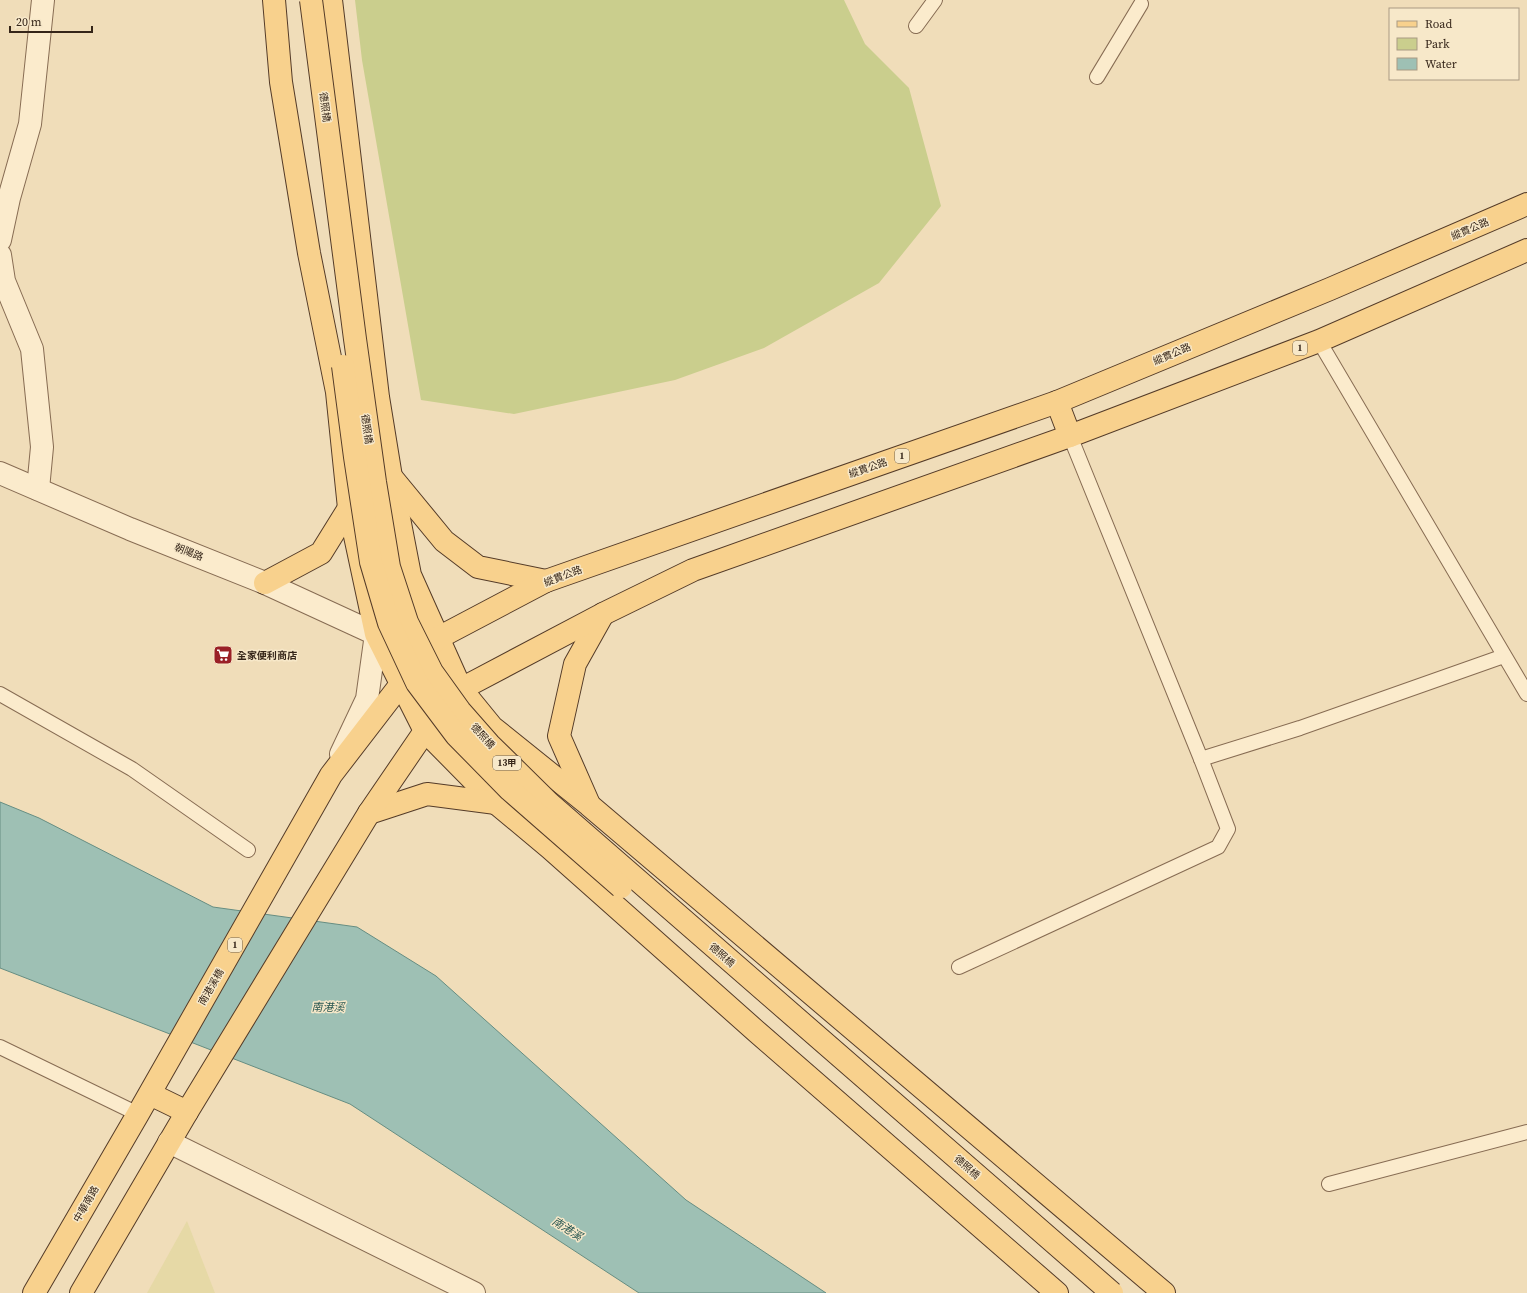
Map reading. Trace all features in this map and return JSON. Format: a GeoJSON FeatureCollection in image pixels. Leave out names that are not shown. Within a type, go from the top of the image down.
{"type":"FeatureCollection","features":[{"type":"Feature","properties":{"kind":"main road"},"geometry":{"type":"LineString","coordinates":[[274,0],[281,82],[309,253],[337,392],[348,508],[376,634],[425,731],[496,802],[1057,1293]]}},
{"type":"Feature","properties":{"kind":"main road","name":"德照橋"},"geometry":{"type":"LineString","coordinates":[[297,0],[355,456],[371,562],[389,623],[417,683],[456,735],[510,790],[1089,1293]]}},
{"type":"Feature","properties":{"kind":"main road","name":"德照橋"},"geometry":{"type":"LineString","coordinates":[[311,0],[356,346],[375,482],[389,567],[407,622],[432,672],[460,710],[489,744],[549,803],[1112,1293]]}},
{"type":"Feature","properties":{"kind":"main road"},"geometry":{"type":"LineString","coordinates":[[332,0],[378,397],[391,477],[410,575],[461,689],[492,727],[589,805],[1164,1293]]}},
{"type":"Feature","properties":{"kind":"main road","name":"縱貫公路"},"geometry":{"type":"LineString","coordinates":[[331,775],[401,684],[420,656],[438,638],[546,582],[1057,402],[1330,289],[1527,204]]}},
{"type":"Feature","properties":{"kind":"main road","name":"1"},"geometry":{"type":"LineString","coordinates":[[81,1293],[187,1112],[369,813],[425,731],[461,689],[603,614],[693,570],[1070,436],[1319,341],[1527,250]]}},
{"type":"Feature","properties":{"kind":"main road"},"geometry":{"type":"LineString","coordinates":[[1057,402],[1070,436]]}},
{"type":"Feature","properties":{"kind":"main road"},"geometry":{"type":"LineString","coordinates":[[391,477],[444,541],[478,567],[546,582]]}},
{"type":"Feature","properties":{"kind":"main road"},"geometry":{"type":"LineString","coordinates":[[265,583],[321,553],[348,508]]}},
{"type":"Feature","properties":{"kind":"main road"},"geometry":{"type":"LineString","coordinates":[[589,805],[558,736],[575,664],[603,614]]}},
{"type":"Feature","properties":{"kind":"main road","name":"南港溪橋"},"geometry":{"type":"LineString","coordinates":[[138,1114],[331,775]]}},
{"type":"Feature","properties":{"kind":"main road"},"geometry":{"type":"LineString","coordinates":[[369,813],[427,794],[496,802]]}},
{"type":"Feature","properties":{"kind":"main road"},"geometry":{"type":"LineString","coordinates":[[150,1094],[187,1112]]}},
{"type":"Feature","properties":{"kind":"main road","name":"中華南路"},"geometry":{"type":"LineString","coordinates":[[34,1293],[138,1114]]}},
{"type":"Feature","properties":{"kind":"street"},"geometry":{"type":"LineString","coordinates":[[0,240],[9,198],[30,124],[43,0]]}},
{"type":"Feature","properties":{"kind":"street"},"geometry":{"type":"LineString","coordinates":[[0,255],[4,281],[32,349],[42,447],[38,489]]}},
{"type":"Feature","properties":{"kind":"street","name":"朝陽路"},"geometry":{"type":"LineString","coordinates":[[0,473],[130,529],[265,583],[376,634],[420,656],[461,689]]}},
{"type":"Feature","properties":{"kind":"street"},"geometry":{"type":"LineString","coordinates":[[331,775],[367,699],[376,634]]}},
{"type":"Feature","properties":{"kind":"street"},"geometry":{"type":"LineString","coordinates":[[169,1142],[474,1293]]}},
{"type":"Feature","properties":{"kind":"lane"},"geometry":{"type":"LineString","coordinates":[[916,26],[935,0]]}},
{"type":"Feature","properties":{"kind":"lane"},"geometry":{"type":"LineString","coordinates":[[1097,77],[1140,1]]}},
{"type":"Feature","properties":{"kind":"lane"},"geometry":{"type":"LineString","coordinates":[[1319,341],[1527,694]]}},
{"type":"Feature","properties":{"kind":"lane"},"geometry":{"type":"LineString","coordinates":[[959,967],[1218,847],[1228,829],[1070,436]]}},
{"type":"Feature","properties":{"kind":"lane"},"geometry":{"type":"LineString","coordinates":[[1201,759],[1300,728],[1504,656]]}},
{"type":"Feature","properties":{"kind":"lane"},"geometry":{"type":"LineString","coordinates":[[0,694],[132,769],[248,850]]}},
{"type":"Feature","properties":{"kind":"lane"},"geometry":{"type":"LineString","coordinates":[[0,1047],[138,1114]]}},
{"type":"Feature","properties":{"kind":"lane"},"geometry":{"type":"LineString","coordinates":[[1329,1184],[1527,1132]]}},
{"type":"Feature","properties":{"kind":"shaded area"},"geometry":{"type":"Polygon","coordinates":[[[187,1221],[215,1293],[147,1293],[187,1221]]]}},
{"type":"Feature","properties":{"kind":"green space"},"geometry":{"type":"Polygon","coordinates":[[[355,0],[844,0],[865,44],[909,88],[941,206],[879,283],[764,348],[675,380],[514,414],[421,400],[362,60],[355,0]]]}},
{"type":"Feature","properties":{"kind":"water","name":"南港溪"},"geometry":{"type":"Polygon","coordinates":[[[0,802],[39,818],[213,907],[357,927],[436,976],[686,1200],[826,1293],[639,1293],[350,1104],[0,968],[0,802]]]}},
{"type":"Feature","properties":{"kind":"place","name":"全家便利商店"},"geometry":{"type":"Point","coordinates":[223,655]}}]}
